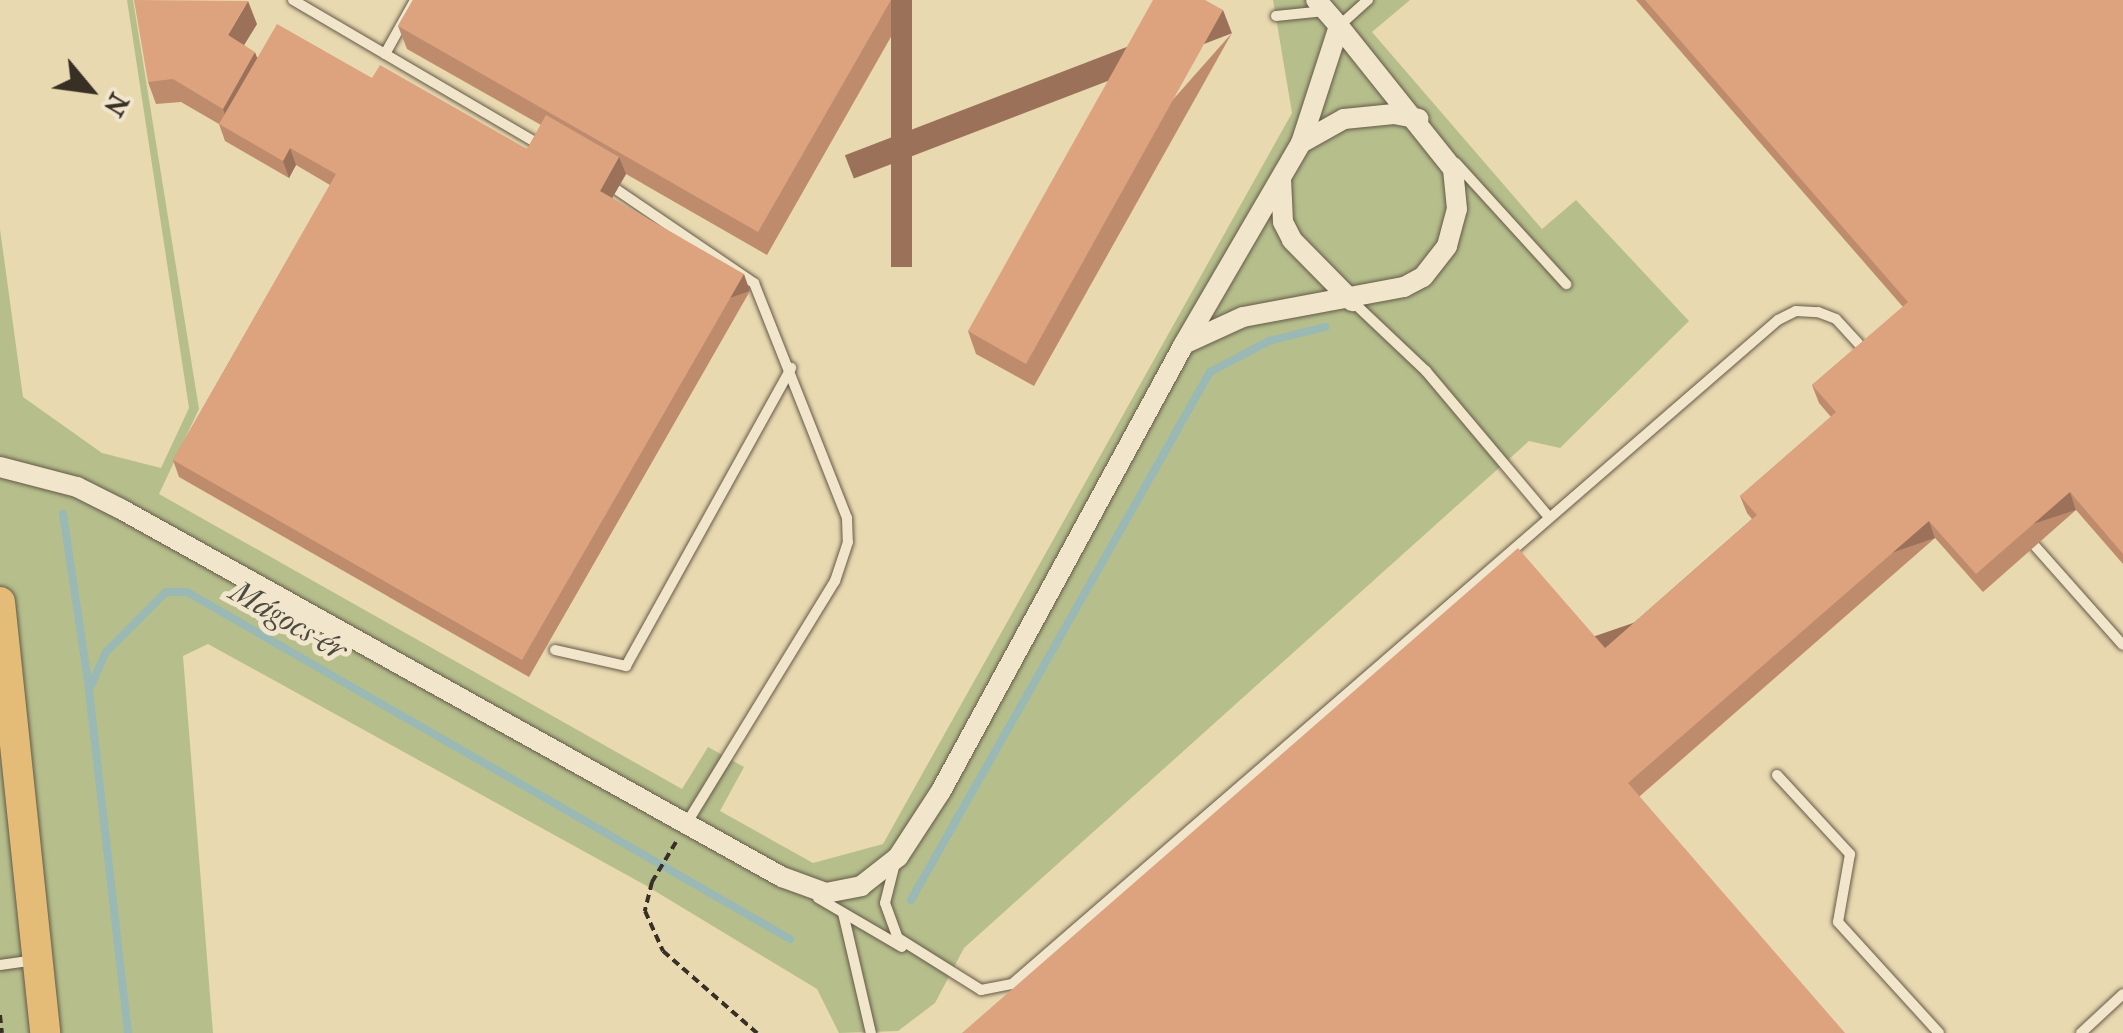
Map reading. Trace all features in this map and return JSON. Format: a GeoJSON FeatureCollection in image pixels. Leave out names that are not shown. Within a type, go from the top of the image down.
{"type":"FeatureCollection","features":[{"type":"Feature","properties":{"kind":"main road"},"geometry":{"type":"LineString","coordinates":[[0,602],[45,1033]]}},
{"type":"Feature","properties":{"kind":"street"},"geometry":{"type":"LineString","coordinates":[[1184,344],[1243,317],[1352,301],[1423,277],[1447,246],[1458,189],[1439,144],[1327,12]]}},
{"type":"Feature","properties":{"kind":"street"},"geometry":{"type":"LineString","coordinates":[[0,467],[77,487],[121,509],[686,826],[782,877],[839,893],[873,880],[898,857],[941,791],[1184,344],[1301,143],[1327,12]]}},
{"type":"Feature","properties":{"kind":"street"},"geometry":{"type":"LineString","coordinates":[[1301,143],[1356,117],[1419,120]]}},
{"type":"Feature","properties":{"kind":"street"},"geometry":{"type":"LineString","coordinates":[[1281,178],[1284,222],[1292,240],[1352,301]]}},
{"type":"Feature","properties":{"kind":"lane"},"geometry":{"type":"LineString","coordinates":[[293,0],[544,147]]}},
{"type":"Feature","properties":{"kind":"lane"},"geometry":{"type":"LineString","coordinates":[[384,54],[415,0]]}},
{"type":"Feature","properties":{"kind":"lane"},"geometry":{"type":"LineString","coordinates":[[1276,16],[1327,12],[1368,0]]}},
{"type":"Feature","properties":{"kind":"lane"},"geometry":{"type":"LineString","coordinates":[[1439,144],[1566,284]]}},
{"type":"Feature","properties":{"kind":"lane"},"geometry":{"type":"LineString","coordinates":[[616,190],[754,283],[791,368],[847,518],[848,542],[835,581],[686,826]]}},
{"type":"Feature","properties":{"kind":"lane"},"geometry":{"type":"LineString","coordinates":[[1352,301],[1426,370],[1548,517]]}},
{"type":"Feature","properties":{"kind":"lane"},"geometry":{"type":"LineString","coordinates":[[782,877],[980,990],[1012,984],[1548,517],[1796,311],[1836,319],[1871,357]]}},
{"type":"Feature","properties":{"kind":"lane"},"geometry":{"type":"LineString","coordinates":[[555,650],[626,666],[791,368]]}},
{"type":"Feature","properties":{"kind":"lane"},"geometry":{"type":"LineString","coordinates":[[2034,546],[2123,646]]}},
{"type":"Feature","properties":{"kind":"lane"},"geometry":{"type":"LineString","coordinates":[[1778,775],[1850,854],[1838,922],[1938,1033]]}},
{"type":"Feature","properties":{"kind":"lane"},"geometry":{"type":"LineString","coordinates":[[898,857],[886,890],[888,916],[898,938],[918,956]]}},
{"type":"Feature","properties":{"kind":"lane"},"geometry":{"type":"LineString","coordinates":[[843,913],[871,1033]]}},
{"type":"Feature","properties":{"kind":"lane"},"geometry":{"type":"LineString","coordinates":[[0,965],[38,960]]}},
{"type":"Feature","properties":{"kind":"lane"},"geometry":{"type":"LineString","coordinates":[[2081,1033],[2123,994]]}},
{"type":"Feature","properties":{"kind":"path"},"geometry":{"type":"LineString","coordinates":[[666,858],[654,877],[645,911],[663,951],[757,1033]]}},
{"type":"Feature","properties":{"kind":"path"},"geometry":{"type":"LineString","coordinates":[[0,1015],[2,1033]]}},
{"type":"Feature","properties":{"kind":"green space"},"geometry":{"type":"Polygon","coordinates":[[[127,0],[133,0],[199,409],[159,494],[682,789],[708,747],[744,767],[720,811],[813,863],[883,844],[1292,113],[1273,0],[1410,0],[1372,32],[1542,229],[1576,200],[1689,321],[1560,448],[1529,441],[964,948],[935,1003],[898,1031],[839,1033],[817,989],[645,885],[208,644],[183,656],[213,1033],[0,1033],[0,229],[23,397],[102,453],[161,468],[189,408],[127,0]]]}},
{"type":"Feature","properties":{"kind":"building"},"geometry":{"type":"Polygon","coordinates":[[[134,0],[248,1],[228,35],[255,52],[223,109],[173,79],[148,82],[134,0]]]}},
{"type":"Feature","properties":{"kind":"building"},"geometry":{"type":"Polygon","coordinates":[[[413,0],[891,0],[758,232],[398,26],[413,0]]]}},
{"type":"Feature","properties":{"kind":"building"},"geometry":{"type":"Polygon","coordinates":[[[1153,0],[1205,0],[1223,10],[1026,364],[968,331],[1153,0]]]}},
{"type":"Feature","properties":{"kind":"building"},"geometry":{"type":"Polygon","coordinates":[[[1645,0],[2123,0],[2123,554],[2070,492],[1976,574],[1929,521],[1628,783],[1845,1033],[962,1033],[1518,548],[1605,648],[1757,515],[1740,496],[1836,412],[1812,385],[1908,302],[1645,0]]]}},
{"type":"Feature","properties":{"kind":"building"},"geometry":{"type":"Polygon","coordinates":[[[277,24],[372,78],[380,65],[527,149],[546,115],[619,157],[600,191],[744,274],[522,660],[173,460],[336,174],[290,148],[283,161],[219,124],[277,24]]]}},
{"type":"Feature","properties":{"kind":"waterway"},"geometry":{"type":"LineString","coordinates":[[911,900],[1210,372],[1269,341],[1325,327]]}},
{"type":"Feature","properties":{"kind":"waterway"},"geometry":{"type":"LineString","coordinates":[[63,514],[89,688]]}},
{"type":"Feature","properties":{"kind":"waterway","name":"Mágocs-ér"},"geometry":{"type":"LineString","coordinates":[[128,1033],[89,690],[106,652],[166,592],[187,592],[790,939]]}}]}
